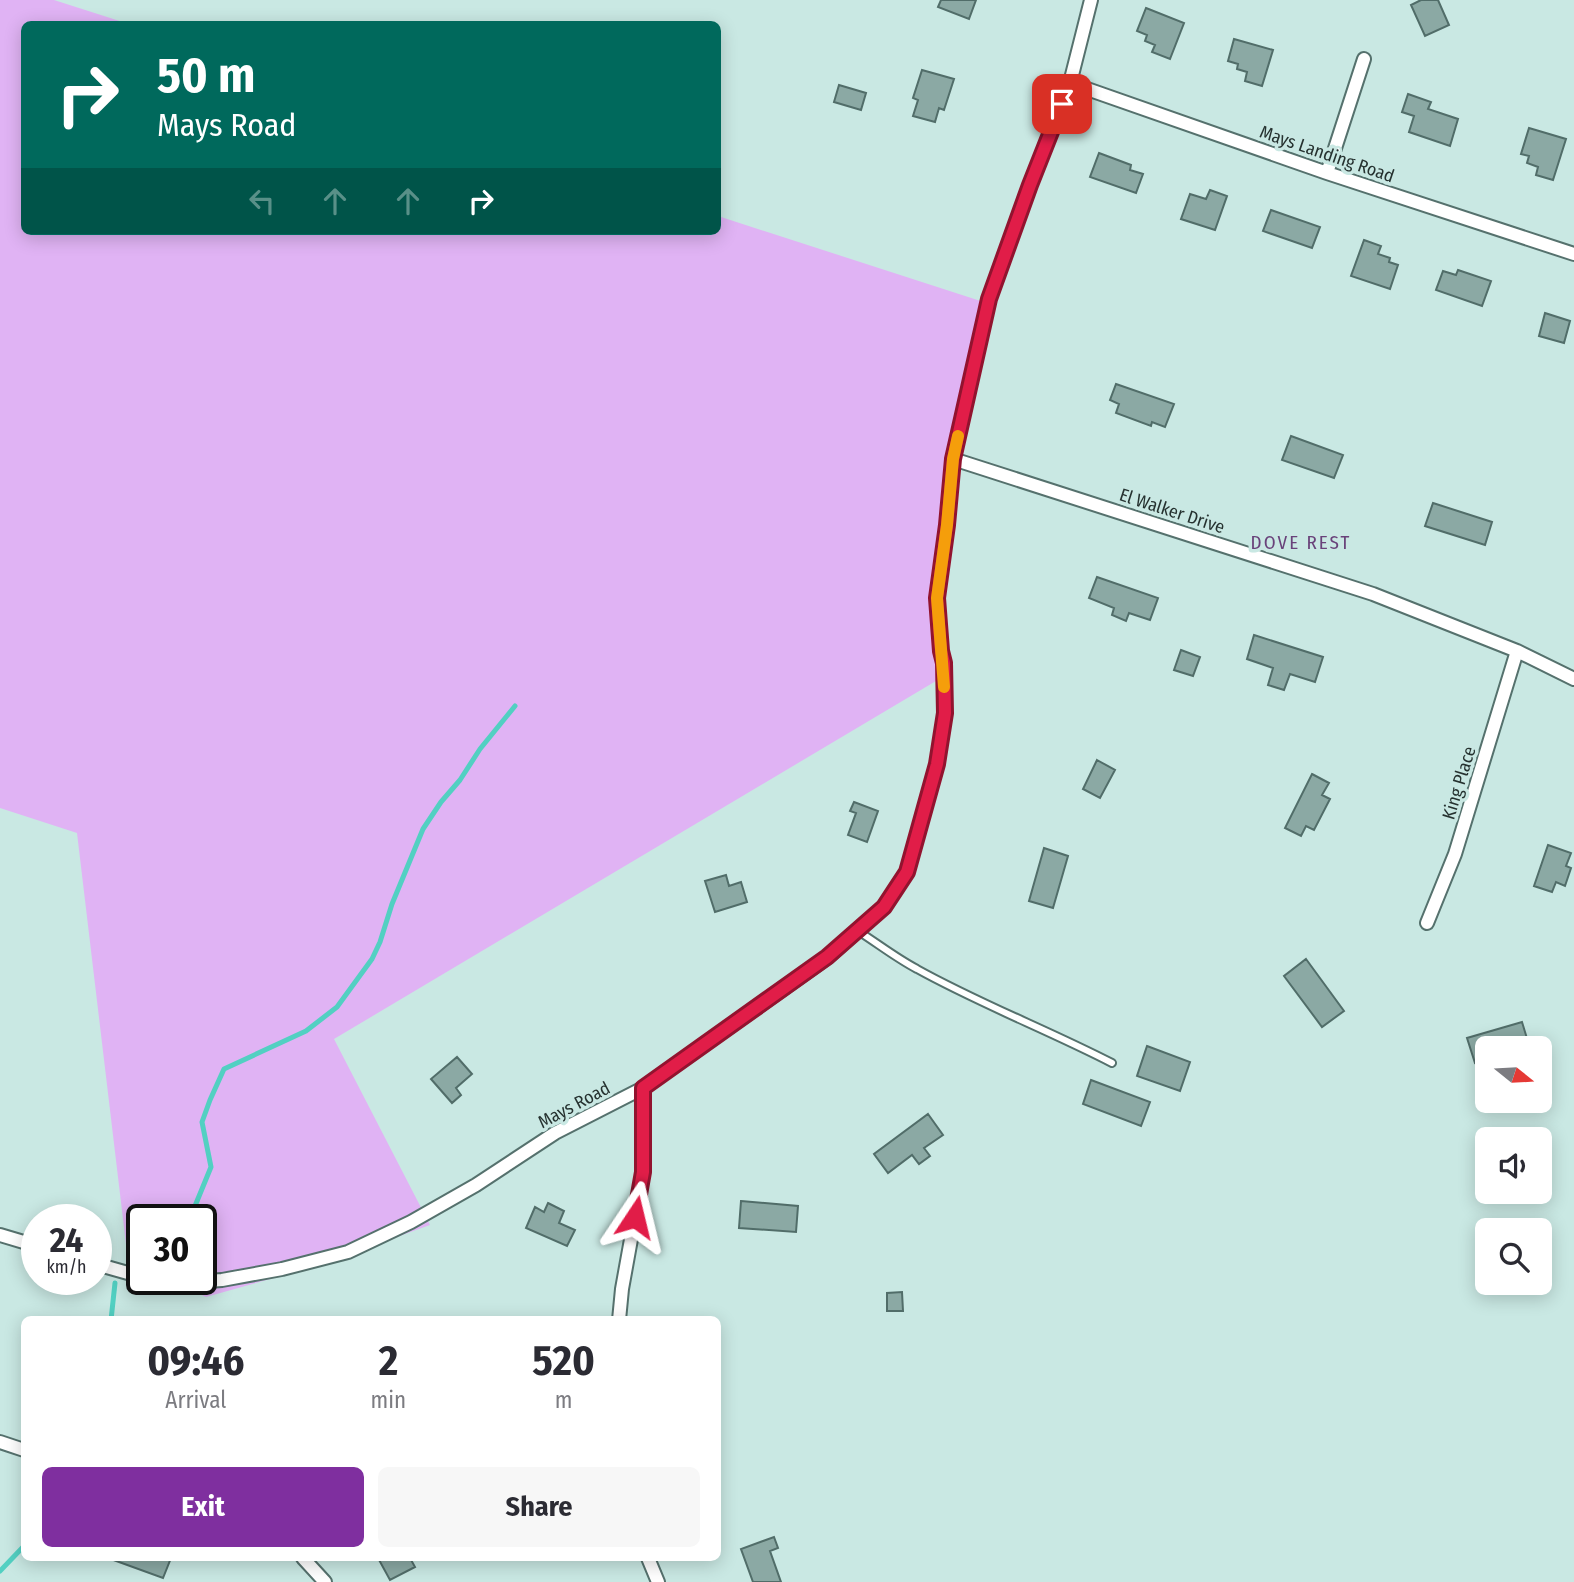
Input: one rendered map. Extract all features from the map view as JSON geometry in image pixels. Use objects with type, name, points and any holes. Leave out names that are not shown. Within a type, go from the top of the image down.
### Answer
[{"type":"street","name":"Mays Road","points":[[217,1280],[282,1269],[348,1252],[411,1222],[476,1185],[555,1133],[643,1088],[827,957],[884,907],[907,872],[937,764],[945,713],[944,663],[937,598],[953,459],[989,299],[1070,83],[1091,0]]},
{"type":"street","points":[[1327,173],[1364,59]]},
{"type":"street","name":"Mays Landing Road","points":[[1070,83],[1327,173],[1574,254]]},
{"type":"street","name":"El Walker Drive","points":[[953,459],[1373,594],[1517,651],[1574,679]]},
{"type":"street","name":"King Place","points":[[1427,923],[1455,854],[1517,651]]},
{"type":"street","points":[[619,1316],[643,1172],[643,1088]]},
{"type":"street","points":[[0,1235],[21,1241]]},
{"type":"street","points":[[0,1442],[21,1449]]},
{"type":"street","points":[[306,1561],[325,1582]]},
{"type":"street","points":[[649,1561],[658,1582]]},
{"type":"lane","points":[[858,931],[915,968],[1112,1063]]},
{"type":"shaded area","points":[[0,0],[54,0],[120,21],[21,21],[21,235],[721,235],[721,217],[996,306],[963,440],[941,545],[941,678],[334,1039],[430,1225],[316,1266],[217,1294],[217,1204],[126,1204],[126,1244],[77,833],[0,808]]},
{"type":"building","points":[[941,0],[976,0],[969,19],[938,7]]},
{"type":"building","points":[[1421,0],[1438,0],[1449,25],[1425,36],[1411,5]]},
{"type":"building","points":[[1146,8],[1184,23],[1170,59],[1152,52],[1155,45],[1145,41],[1147,35],[1137,31]]},
{"type":"building","points":[[1234,39],[1273,50],[1262,86],[1245,81],[1247,72],[1237,69],[1238,64],[1228,61]]},
{"type":"building","points":[[922,70],[954,79],[944,110],[939,108],[935,122],[913,116],[918,100],[913,98]]},
{"type":"building","points":[[839,85],[866,93],[861,110],[834,102]]},
{"type":"building","points":[[1408,94],[1431,102],[1428,109],[1458,119],[1450,146],[1409,132],[1414,116],[1402,112]]},
{"type":"building","points":[[1529,128],[1566,139],[1553,180],[1536,175],[1538,167],[1527,163],[1529,156],[1521,154]]},
{"type":"building","points":[[1099,153],[1131,165],[1130,170],[1143,174],[1136,193],[1090,177]]},
{"type":"building","points":[[1210,190],[1227,196],[1215,230],[1181,219],[1190,194],[1206,199]]},
{"type":"building","points":[[1271,210],[1320,227],[1312,248],[1263,231]]},
{"type":"building","points":[[1364,240],[1381,246],[1378,254],[1390,258],[1389,262],[1398,265],[1390,289],[1351,276]]},
{"type":"building","points":[[1458,270],[1491,281],[1482,306],[1436,290],[1443,271],[1456,275]]},
{"type":"building","points":[[1545,313],[1570,321],[1564,343],[1539,336]]},
{"type":"building","points":[[1116,384],[1174,404],[1165,427],[1152,422],[1151,426],[1116,413],[1119,404],[1110,400]]},
{"type":"building","points":[[1291,436],[1343,455],[1334,478],[1282,460]]},
{"type":"building","points":[[1433,503],[1492,522],[1485,545],[1425,526]]},
{"type":"building","points":[[1097,577],[1158,598],[1150,620],[1129,613],[1126,621],[1112,615],[1114,608],[1089,598]]},
{"type":"building","points":[[1254,635],[1323,657],[1315,682],[1290,674],[1284,690],[1268,685],[1273,668],[1247,659]]},
{"type":"building","points":[[1181,650],[1200,657],[1193,676],[1174,670]]},
{"type":"building","points":[[1097,760],[1115,770],[1100,798],[1083,789]]},
{"type":"building","points":[[1312,774],[1329,783],[1322,795],[1330,799],[1314,830],[1306,826],[1301,836],[1285,828]]},
{"type":"building","points":[[854,802],[878,811],[867,842],[848,835],[856,813],[850,811]]},
{"type":"building","points":[[1548,845],[1571,853],[1566,866],[1571,868],[1565,886],[1556,882],[1552,892],[1534,886]]},
{"type":"building","points":[[1044,848],[1068,856],[1053,908],[1029,901]]},
{"type":"building","points":[[726,875],[729,886],[741,882],[747,902],[715,912],[705,881]]},
{"type":"building","points":[[1306,959],[1344,1011],[1322,1027],[1284,976]]},
{"type":"building","points":[[1522,1022],[1526,1036],[1475,1036],[1475,1063],[1467,1038]]},
{"type":"building","points":[[1147,1046],[1190,1062],[1180,1091],[1137,1076]]},
{"type":"building","points":[[457,1057],[472,1074],[456,1088],[461,1095],[452,1103],[431,1079]]},
{"type":"building","points":[[1091,1080],[1150,1102],[1141,1126],[1083,1104]]},
{"type":"building","points":[[928,1114],[943,1135],[924,1148],[930,1156],[919,1164],[912,1155],[888,1173],[874,1154]]},
{"type":"building","points":[[741,1201],[798,1206],[796,1232],[739,1228]]},
{"type":"building","points":[[548,1203],[564,1211],[559,1223],[575,1230],[567,1246],[526,1228],[535,1207],[544,1212]]},
{"type":"building","points":[[902,1292],[903,1311],[887,1311],[887,1293]]},
{"type":"building","points":[[774,1537],[778,1548],[770,1551],[781,1582],[753,1582],[741,1549]]},
{"type":"building","points":[[116,1561],[170,1561],[163,1578]]},
{"type":"building","points":[[380,1561],[412,1561],[415,1567],[390,1580]]},
{"type":"waterway","points":[[196,1204],[211,1167],[202,1122],[224,1069],[306,1031],[337,1007],[372,959],[423,829],[480,749],[515,706]]},
{"type":"waterway","points":[[111,1316],[115,1283]]},
{"type":"waterway","points":[[0,1571],[21,1549]]},
{"type":"slow traffic","points":[[944,687],[937,598],[958,436]]},
{"type":"district","name":"DOVE REST","points":[[1301,542]]},
{"type":"route","points":[[635,1217],[643,1172],[643,1088],[827,957],[884,907],[907,872],[937,764],[945,713],[944,663],[937,598],[953,459],[989,299],[1062,104]]}]
